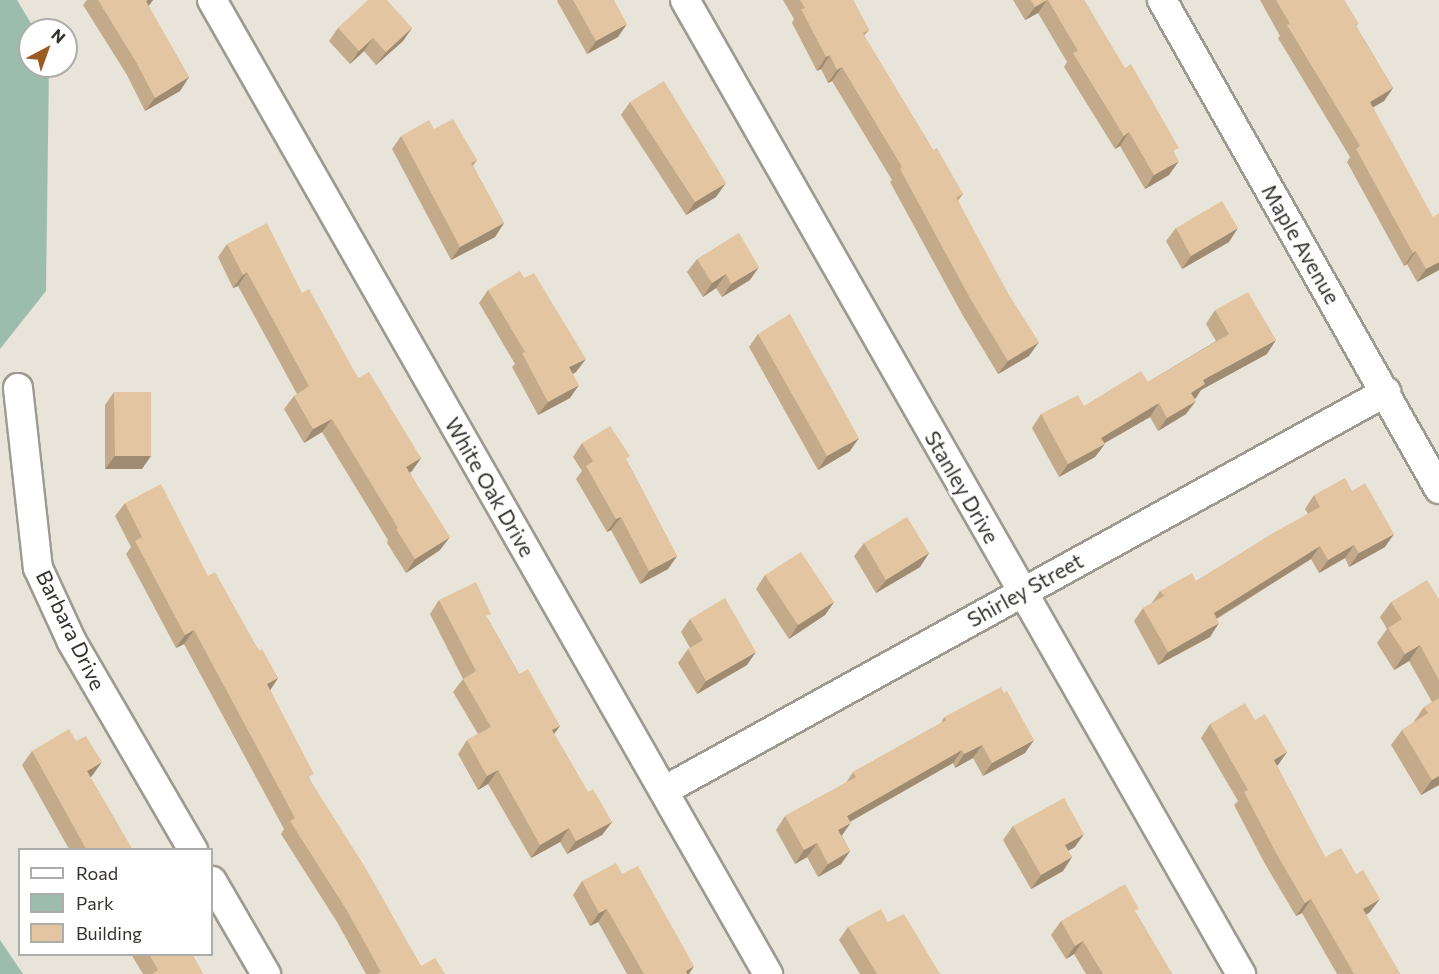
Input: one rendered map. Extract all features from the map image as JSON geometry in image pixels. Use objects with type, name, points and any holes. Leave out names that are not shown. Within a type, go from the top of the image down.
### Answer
[{"type":"street","name":"Stanley Drive","points":[[685,0],[1241,974]]},
{"type":"street","name":"Maple Avenue","points":[[1162,0],[1439,489]]},
{"type":"street","name":"White Oak Drive","points":[[221,4],[768,974]]},
{"type":"street","name":"Barbara Drive","points":[[18,388],[38,568],[72,642],[192,848]]},
{"type":"street","name":"Shirley Street","points":[[665,790],[1386,392]]},
{"type":"street","points":[[213,883],[266,974]]},
{"type":"green space","points":[[0,0],[17,0],[28,18],[18,18],[18,78],[49,78],[46,291],[0,349]]},
{"type":"green space","points":[[0,940],[23,974],[0,974]]},
{"type":"building","points":[[98,0],[148,0],[146,1],[189,77],[155,98]]},
{"type":"building","points":[[368,0],[387,0],[412,28],[386,52],[373,38],[359,51],[338,28]]},
{"type":"building","points":[[573,0],[614,0],[627,24],[596,41]]},
{"type":"building","points":[[800,0],[853,0],[869,30],[863,33],[933,150],[937,148],[963,194],[956,197],[1009,295],[1039,342],[1008,361],[971,300],[900,169],[902,167],[842,67],[837,70],[830,55],[826,57],[801,9],[805,8]]},
{"type":"building","points":[[1031,0],[1047,0],[1035,7]]},
{"type":"building","points":[[1048,0],[1084,0],[1125,68],[1131,64],[1179,148],[1173,151],[1179,161],[1154,175],[1129,132],[1124,136],[1073,53],[1078,51]]},
{"type":"building","points":[[1276,0],[1344,0],[1358,23],[1355,25],[1393,88],[1370,102],[1433,217],[1439,213],[1439,262],[1426,269],[1416,251],[1413,253],[1356,149],[1360,146],[1287,25],[1290,24]]},
{"type":"building","points":[[664,81],[726,183],[695,202],[630,102]]},
{"type":"building","points":[[453,119],[477,160],[471,163],[504,223],[460,247],[401,136],[429,120],[434,129]]},
{"type":"building","points":[[1222,201],[1238,228],[1191,256],[1176,228]]},
{"type":"building","points":[[267,223],[302,293],[309,289],[358,378],[369,372],[421,458],[406,467],[450,537],[415,559],[332,419],[313,429],[294,396],[309,386],[247,272],[243,275],[227,244]]},
{"type":"building","points":[[739,233],[759,267],[731,284],[726,274],[712,283],[697,259]]},
{"type":"building","points":[[520,271],[524,278],[534,273],[586,359],[569,367],[579,385],[548,402],[522,353],[525,352],[488,290]]},
{"type":"building","points":[[1248,292],[1276,340],[1203,380],[1205,384],[1191,393],[1196,401],[1167,418],[1159,403],[1101,438],[1105,444],[1068,464],[1041,414],[1078,395],[1084,406],[1141,371],[1148,382],[1229,334],[1215,310]]},
{"type":"building","points":[[790,314],[859,438],[827,456],[758,334]]},
{"type":"building","points":[[114,392],[151,392],[151,456],[115,456]]},
{"type":"building","points":[[610,426],[630,456],[626,459],[677,556],[649,571],[621,517],[616,519],[586,466],[593,461],[582,443]]},
{"type":"building","points":[[1345,478],[1352,491],[1365,483],[1394,534],[1359,553],[1354,545],[1328,560],[1320,546],[1214,613],[1219,623],[1168,652],[1143,608],[1164,596],[1160,591],[1192,573],[1196,581],[1320,507],[1314,495]]},
{"type":"building","points":[[161,484],[208,576],[215,572],[259,651],[262,649],[278,678],[267,684],[314,774],[308,777],[365,867],[421,966],[435,958],[445,974],[377,974],[381,972],[346,909],[290,821],[295,818],[194,630],[185,635],[135,541],[142,537],[125,503]]},
{"type":"building","points":[[907,517],[929,553],[886,580],[864,543]]},
{"type":"building","points":[[801,552],[834,602],[798,625],[765,575]]},
{"type":"building","points":[[1427,580],[1439,599],[1439,680],[1420,645],[1405,654],[1388,628],[1402,619],[1391,602]]},
{"type":"building","points":[[476,582],[491,614],[486,616],[519,674],[528,669],[560,726],[552,730],[588,792],[593,789],[612,822],[576,841],[569,828],[540,845],[498,770],[487,776],[467,740],[491,727],[463,679],[476,671],[439,600]]},
{"type":"building","points":[[725,598],[756,652],[706,681],[688,649],[703,640],[690,619]]},
{"type":"building","points":[[1001,687],[1004,693],[1007,691],[1034,740],[992,763],[982,745],[964,754],[962,750],[847,816],[851,823],[838,830],[850,851],[828,864],[817,843],[804,850],[785,816],[856,777],[853,772],[946,720],[944,717]]},
{"type":"building","points":[[1439,698],[1439,776],[1432,780],[1402,730],[1428,713],[1424,707]]},
{"type":"building","points":[[1245,703],[1255,720],[1265,714],[1287,752],[1274,760],[1325,857],[1341,848],[1356,874],[1363,870],[1380,899],[1363,909],[1400,974],[1354,974],[1311,899],[1305,903],[1275,851],[1244,792],[1248,790],[1210,724]]},
{"type":"building","points":[[69,729],[76,741],[86,736],[102,762],[87,771],[131,848],[85,848],[32,751]]},
{"type":"building","points":[[1064,798],[1084,834],[1065,845],[1072,857],[1041,875],[1013,826]]},
{"type":"building","points":[[616,863],[622,874],[638,866],[694,966],[686,971],[687,974],[644,974],[607,909],[599,913],[582,881]]},
{"type":"building","points":[[1125,884],[1139,909],[1135,911],[1172,974],[1103,974],[1083,941],[1075,946],[1061,921]]},
{"type":"building","points":[[881,909],[888,922],[904,914],[940,974],[877,974],[848,927]]},
{"type":"building","points":[[150,956],[193,956],[203,974],[152,974],[158,970]]}]
